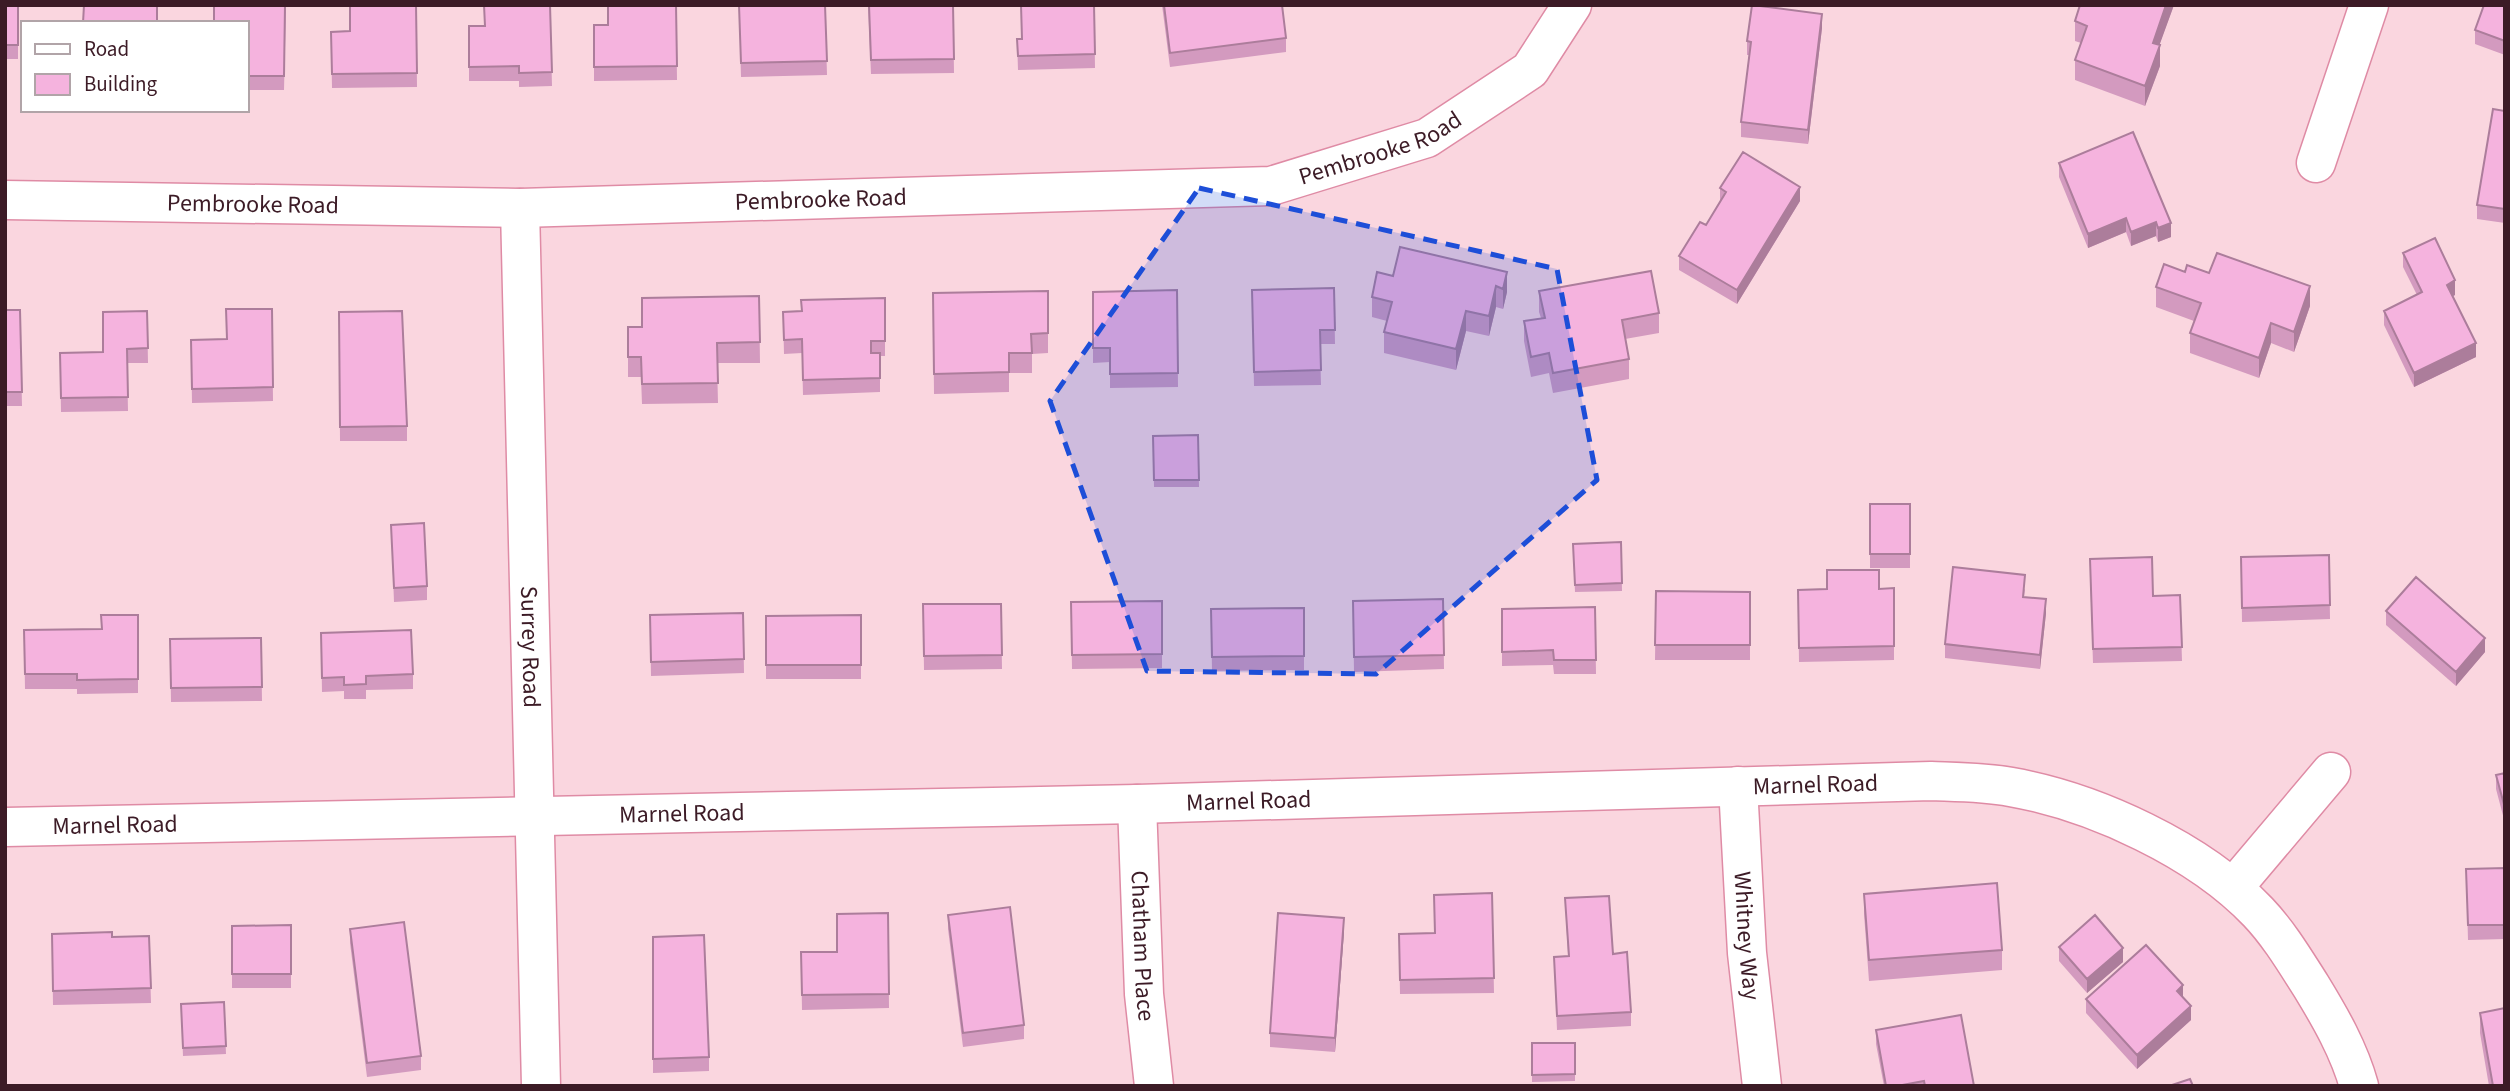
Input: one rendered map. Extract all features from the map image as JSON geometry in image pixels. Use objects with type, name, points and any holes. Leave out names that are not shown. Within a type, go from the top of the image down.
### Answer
[{"type":"street","name":"Pembrooke Road","points":[[5,200],[520,208],[1271,186],[1427,138],[1530,70],[1572,5]]},
{"type":"street","points":[[2316,163],[2369,5]]},
{"type":"street","name":"Surrey Road","points":[[520,208],[541,1086]]},
{"type":"street","points":[[2233,888],[2330,772]]},
{"type":"street","name":"Marnel Road","points":[[5,827],[1137,804],[1931,782],[2010,786],[2081,806],[2131,828],[2192,859],[2233,888],[2260,914],[2307,980],[2330,1017],[2359,1086]]},
{"type":"street","name":"Whitney Way","points":[[1738,786],[1748,953],[1762,1086]]},
{"type":"street","name":"Chatham Place","points":[[1137,804],[1144,994],[1154,1086]]},
{"type":"highlighted area","points":[[1199,188],[1557,269],[1597,480],[1376,674],[1147,671],[1050,401]]},
{"type":"building","points":[[5,5],[18,5],[18,45],[5,45]]},
{"type":"building","points":[[84,5],[157,5],[157,21],[83,21]]},
{"type":"building","points":[[214,5],[285,5],[284,76],[248,76],[248,21],[214,21]]},
{"type":"building","points":[[350,5],[416,5],[417,73],[332,74],[331,32],[350,31]]},
{"type":"building","points":[[484,5],[550,5],[552,72],[519,73],[519,66],[469,67],[469,26],[485,26]]},
{"type":"building","points":[[608,5],[676,5],[677,66],[594,67],[594,25],[608,25]]},
{"type":"building","points":[[739,5],[825,5],[827,61],[741,63]]},
{"type":"building","points":[[869,5],[953,5],[954,59],[871,60]]},
{"type":"building","points":[[1021,5],[1094,5],[1095,54],[1018,56],[1017,39],[1022,39]]},
{"type":"building","points":[[1164,5],[1282,5],[1286,38],[1170,53]]},
{"type":"building","points":[[1752,5],[1822,14],[1808,130],[1741,122],[1751,42],[1747,41]]},
{"type":"building","points":[[2080,5],[2166,5],[2153,43],[2160,45],[2145,86],[2075,60],[2087,26],[2075,21]]},
{"type":"building","points":[[2484,5],[2505,5],[2505,41],[2475,30]]},
{"type":"building","points":[[2493,109],[2505,111],[2505,209],[2477,205]]},
{"type":"building","points":[[2133,132],[2171,223],[2158,228],[2156,222],[2131,232],[2126,218],[2088,234],[2059,163]]},
{"type":"building","points":[[1743,152],[1800,187],[1737,290],[1679,256],[1700,222],[1706,225],[1726,192],[1720,188]]},
{"type":"building","points":[[2435,238],[2455,280],[2447,285],[2476,343],[2414,373],[2384,311],[2422,292],[2403,253]]},
{"type":"building","points":[[1400,247],[1507,272],[1503,289],[1496,286],[1489,316],[1466,311],[1456,349],[1384,332],[1392,302],[1372,297],[1377,272],[1393,276]]},
{"type":"building","points":[[2217,253],[2310,286],[2294,332],[2271,323],[2259,358],[2190,333],[2201,303],[2156,287],[2164,264],[2185,272],[2187,265],[2209,273]]},
{"type":"building","points":[[1651,271],[1659,313],[1622,320],[1629,359],[1553,373],[1549,353],[1531,357],[1524,321],[1545,318],[1539,291]]},
{"type":"building","points":[[1334,288],[1335,330],[1320,330],[1321,370],[1254,372],[1252,290]]},
{"type":"building","points":[[1177,290],[1178,373],[1110,374],[1110,348],[1093,348],[1093,292]]},
{"type":"building","points":[[1048,291],[1048,333],[1031,334],[1032,353],[1009,353],[1009,372],[934,374],[933,293]]},
{"type":"building","points":[[759,296],[760,342],[717,343],[718,383],[642,384],[641,357],[628,357],[628,327],[642,327],[642,298]]},
{"type":"building","points":[[885,298],[885,341],[871,341],[871,353],[880,353],[880,378],[803,380],[802,339],[784,340],[783,312],[802,311],[801,300]]},
{"type":"building","points":[[226,309],[272,309],[273,387],[192,389],[191,340],[227,339]]},
{"type":"building","points":[[5,310],[20,310],[22,392],[5,392]]},
{"type":"building","points":[[147,311],[148,348],[127,349],[128,397],[61,398],[60,353],[103,352],[103,312]]},
{"type":"building","points":[[402,311],[407,426],[340,427],[339,312]]},
{"type":"building","points":[[1198,435],[1199,480],[1154,480],[1153,436]]},
{"type":"building","points":[[1870,504],[1910,504],[1910,554],[1870,554]]},
{"type":"building","points":[[424,523],[427,586],[394,588],[391,525]]},
{"type":"building","points":[[1621,542],[1622,583],[1575,585],[1573,544]]},
{"type":"building","points":[[2329,555],[2330,605],[2242,608],[2241,557]]},
{"type":"building","points":[[2152,557],[2153,596],[2180,595],[2182,647],[2093,649],[2090,559]]},
{"type":"building","points":[[1953,567],[2025,575],[2023,597],[2046,599],[2040,655],[1945,644]]},
{"type":"building","points":[[1827,570],[1879,570],[1879,589],[1894,588],[1894,646],[1799,648],[1798,590],[1827,589]]},
{"type":"building","points":[[2416,577],[2485,638],[2456,672],[2386,611]]},
{"type":"building","points":[[1656,591],[1750,592],[1750,645],[1655,645]]},
{"type":"building","points":[[1443,599],[1444,655],[1354,657],[1353,601]]},
{"type":"building","points":[[1162,601],[1162,654],[1072,655],[1071,602]]},
{"type":"building","points":[[923,604],[1001,604],[1002,655],[924,656]]},
{"type":"building","points":[[1595,607],[1596,660],[1554,660],[1553,650],[1502,652],[1502,609]]},
{"type":"building","points":[[1304,608],[1304,656],[1212,657],[1211,609]]},
{"type":"building","points":[[743,613],[744,659],[651,662],[650,615]]},
{"type":"building","points":[[101,615],[138,615],[138,679],[77,680],[77,674],[25,674],[24,630],[102,629]]},
{"type":"building","points":[[861,615],[861,665],[766,665],[766,616]]},
{"type":"building","points":[[411,630],[413,674],[366,676],[366,684],[344,685],[344,677],[322,678],[321,633]]},
{"type":"building","points":[[261,638],[262,687],[171,688],[170,639]]},
{"type":"building","points":[[2505,773],[2505,808],[2496,775]]},
{"type":"building","points":[[2505,868],[2505,925],[2468,925],[2466,869]]},
{"type":"building","points":[[1997,883],[2002,950],[1869,960],[1864,894]]},
{"type":"building","points":[[1492,893],[1494,978],[1400,980],[1399,934],[1435,933],[1434,895]]},
{"type":"building","points":[[1609,896],[1613,954],[1627,952],[1631,1012],[1557,1016],[1554,957],[1569,956],[1565,898]]},
{"type":"building","points":[[1010,907],[1024,1025],[963,1033],[948,915]]},
{"type":"building","points":[[888,913],[889,994],[802,995],[801,952],[837,952],[837,914]]},
{"type":"building","points":[[1278,913],[1344,918],[1335,1038],[1270,1033]]},
{"type":"building","points":[[2095,915],[2123,948],[2087,979],[2059,947]]},
{"type":"building","points":[[404,922],[421,1056],[367,1063],[350,929]]},
{"type":"building","points":[[291,925],[291,974],[232,974],[232,926]]},
{"type":"building","points":[[112,932],[112,937],[149,936],[151,988],[53,991],[52,934]]},
{"type":"building","points":[[704,935],[709,1057],[653,1059],[653,937]]},
{"type":"building","points":[[2146,945],[2183,985],[2177,991],[2191,1006],[2137,1055],[2086,999]]},
{"type":"building","points":[[224,1002],[226,1046],[183,1048],[181,1004]]},
{"type":"building","points":[[2505,1008],[2505,1086],[2493,1086],[2480,1013]]},
{"type":"building","points":[[1961,1015],[1974,1086],[1925,1086],[1924,1081],[1886,1086],[1876,1030]]},
{"type":"building","points":[[1532,1043],[1575,1043],[1575,1074],[1532,1075]]},
{"type":"building","points":[[2190,1079],[2193,1086],[2169,1086]]}]
